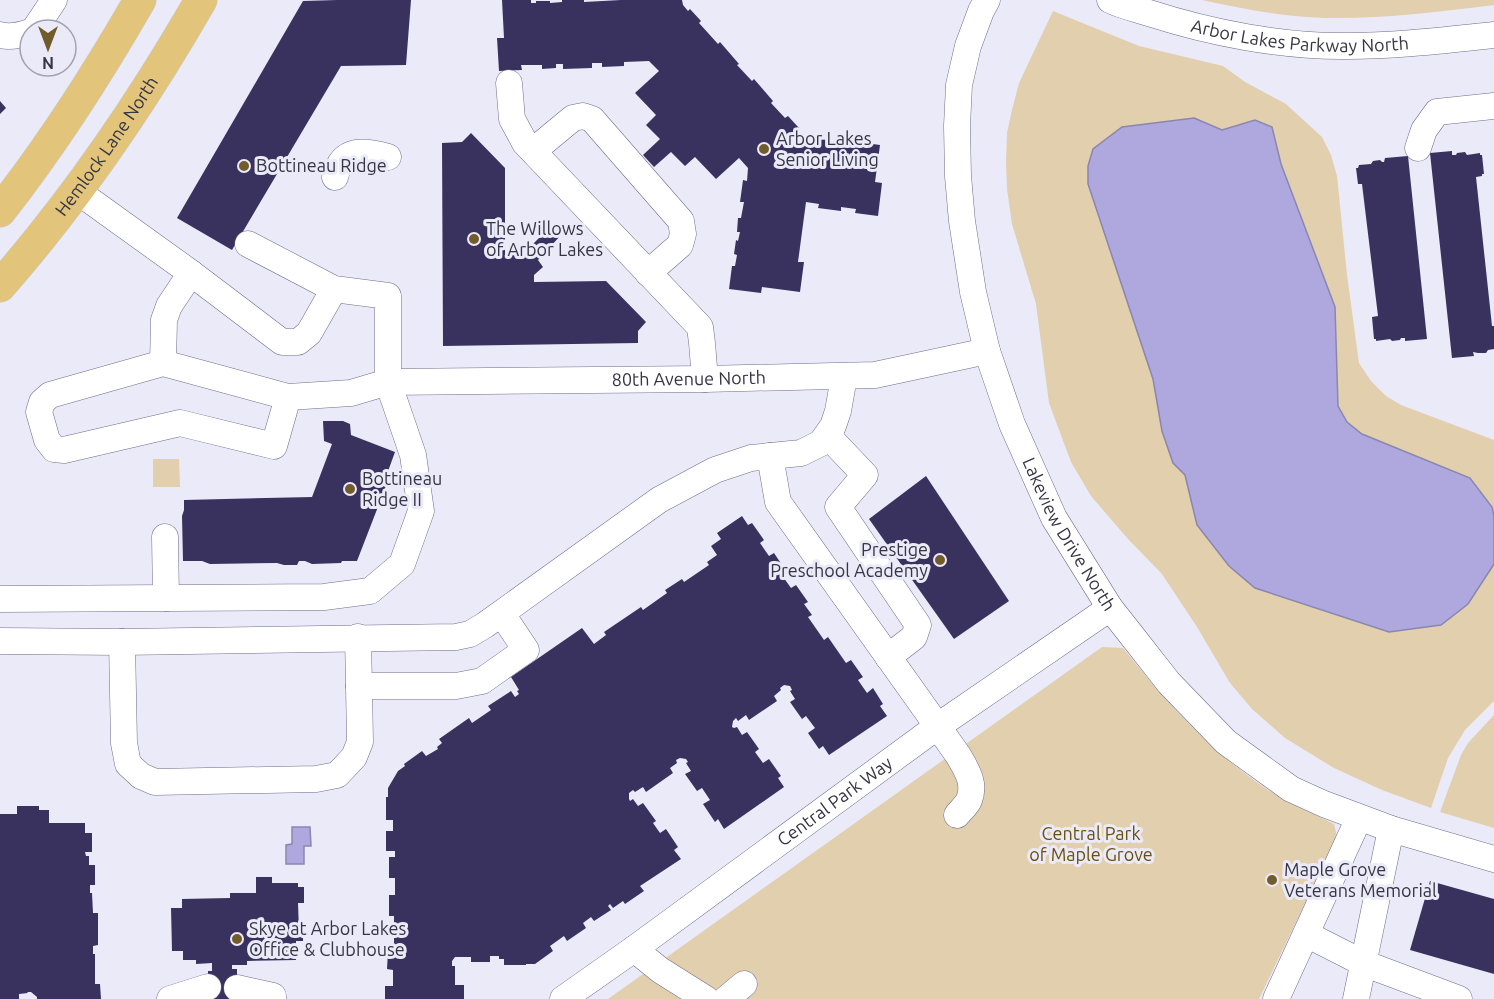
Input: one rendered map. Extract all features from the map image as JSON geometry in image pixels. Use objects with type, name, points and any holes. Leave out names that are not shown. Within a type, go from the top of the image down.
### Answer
[{"type":"main road","points":[[0,211],[93,80],[140,0]]},
{"type":"main road","name":"Hemlock Lane North","points":[[0,286],[77,191],[141,100],[201,0]]},
{"type":"street","points":[[41,18],[54,0]]},
{"type":"street","name":"Lakeview Drive North","points":[[987,0],[968,46],[959,85],[958,176],[962,221],[973,292],[987,351],[1012,424],[1054,518],[1110,608],[1169,683],[1226,742],[1291,789],[1324,804],[1391,829],[1494,859]]},
{"type":"street","name":"Arbor Lakes Parkway North","points":[[1110,0],[1172,21],[1213,31],[1296,44],[1347,46],[1406,44],[1494,35]]},
{"type":"street","points":[[0,35],[4,37],[18,35]]},
{"type":"street","points":[[509,83],[512,119],[525,143],[700,327],[705,379]]},
{"type":"street","points":[[1418,148],[1424,130],[1437,112],[1494,106]]},
{"type":"street","points":[[533,151],[573,118],[584,116],[592,119],[681,221],[683,234],[680,245],[648,273]]},
{"type":"street","points":[[335,177],[338,166],[345,157],[361,151],[388,157]]},
{"type":"street","points":[[77,191],[282,342],[298,342],[309,333],[334,289]]},
{"type":"street","points":[[0,599],[324,597],[370,591],[402,564],[421,511],[413,455],[387,382],[388,296],[334,289],[248,244]]},
{"type":"street","points":[[191,273],[169,306],[164,320],[163,363],[50,395],[42,402],[39,412],[47,440],[54,449],[64,450],[180,423],[274,446],[288,397]]},
{"type":"street","name":"80th Avenue North","points":[[163,363],[288,397],[351,393],[387,382],[875,375],[987,351]]},
{"type":"street","points":[[0,641],[122,642],[470,634],[502,614],[659,500],[715,470],[751,458],[801,453],[821,443],[833,426],[844,377]]},
{"type":"street","points":[[827,435],[865,475],[838,507],[918,625],[914,638],[888,657]]},
{"type":"street","points":[[771,456],[778,502],[938,726],[967,771],[972,783],[969,801],[957,814]]},
{"type":"street","points":[[165,537],[166,598]]},
{"type":"street","name":"Central Park Way","points":[[563,999],[938,726],[1110,608]]},
{"type":"street","points":[[359,686],[456,686],[482,681],[530,656],[502,614]]},
{"type":"street","points":[[122,642],[124,743],[128,764],[141,776],[155,782],[316,779],[337,775],[354,757],[360,742],[358,638]]},
{"type":"street","points":[[1276,999],[1359,818]]},
{"type":"street","points":[[1356,999],[1391,829]]},
{"type":"street","points":[[1306,934],[1363,963],[1459,999]]},
{"type":"street","points":[[634,949],[660,970],[706,999]]},
{"type":"street","points":[[170,999],[208,987]]},
{"type":"street","points":[[237,988],[273,996],[273,999]]},
{"type":"green space","points":[[1202,0],[1494,0],[1494,5],[1388,16],[1325,18],[1263,12]]},
{"type":"green space","points":[[1053,11],[1139,46],[1223,66],[1245,82],[1286,104],[1322,137],[1331,155],[1337,176],[1359,363],[1371,381],[1386,396],[1401,405],[1494,440],[1494,516],[1492,507],[1362,433],[1347,422],[1338,406],[1335,307],[1281,164],[1272,127],[1255,120],[1222,130],[1194,118],[1122,127],[1153,379],[1162,431],[1173,463],[1185,475],[1197,525],[1468,604],[1494,564],[1494,701],[1465,730],[1448,758],[1431,808],[1382,790],[1334,768],[1285,738],[1252,709],[1230,683],[1162,574],[1091,496],[1071,462],[1049,403],[1036,304],[1012,224],[1007,189],[1007,133],[1012,110],[1019,83]]},
{"type":"green space","points":[[153,459],[179,459],[180,487],[153,487]]},
{"type":"green space","name":"Central Park of Maple Grove","points":[[1102,647],[1123,648],[1190,725],[1247,775],[1268,790],[1334,824],[1337,837],[1259,999],[608,999]]},
{"type":"green space","points":[[1494,715],[1494,828],[1440,812],[1461,755],[1468,743]]},
{"type":"shaded area","points":[[1194,118],[1222,130],[1255,120],[1272,127],[1281,164],[1335,307],[1338,406],[1347,422],[1362,434],[1470,478],[1492,507],[1494,564],[1468,604],[1441,625],[1389,632],[1255,588],[1229,566],[1197,525],[1185,475],[1173,463],[1162,431],[1153,379],[1088,184],[1088,166],[1093,149],[1122,127]]},
{"type":"shaded area","points":[[292,827],[310,827],[311,846],[304,846],[304,864],[286,864],[286,845],[292,844]]},
{"type":"building","name":"Bottineau Ridge","points":[[411,0],[406,65],[341,66],[232,250],[177,218],[303,1]]},
{"type":"building","name":"Arbor Lakes Senior Living","points":[[502,0],[531,0],[531,3],[550,1],[550,3],[562,2],[562,0],[584,0],[584,2],[682,0],[688,11],[690,9],[701,21],[699,23],[718,44],[720,42],[739,64],[737,65],[752,81],[754,79],[773,101],[771,103],[785,118],[788,116],[799,128],[797,131],[805,140],[829,140],[829,143],[851,146],[851,141],[880,145],[875,182],[882,183],[878,216],[855,213],[856,209],[841,207],[841,211],[818,208],[819,204],[806,202],[798,262],[804,262],[800,292],[762,287],[761,293],[729,289],[732,266],[735,266],[737,255],[734,254],[736,240],[738,241],[740,232],[737,232],[738,218],[741,218],[744,202],[740,202],[743,180],[747,181],[748,168],[739,158],[716,179],[695,157],[685,166],[671,152],[654,167],[643,155],[660,139],[646,125],[656,115],[635,93],[659,71],[649,61],[624,62],[624,66],[602,67],[602,63],[592,63],[592,68],[563,69],[563,64],[556,64],[556,68],[542,69],[542,65],[521,65],[522,70],[499,71],[497,38],[504,38]]},
{"type":"building","points":[[0,101],[6,108],[0,114]]},
{"type":"building","name":"The Willows of Arbor Lakes","points":[[471,133],[505,168],[505,255],[511,255],[522,245],[527,250],[553,224],[562,234],[538,260],[543,267],[534,275],[534,282],[606,281],[646,322],[638,331],[638,343],[443,346],[442,143],[462,142]]},
{"type":"building","points":[[1452,151],[1452,155],[1465,152],[1467,155],[1480,153],[1482,155],[1484,174],[1476,177],[1492,326],[1494,326],[1494,349],[1486,353],[1473,352],[1474,356],[1452,358],[1430,153]]},
{"type":"building","points":[[1408,156],[1427,339],[1405,341],[1405,338],[1401,338],[1392,341],[1390,339],[1376,341],[1372,317],[1378,316],[1362,184],[1358,184],[1356,168],[1359,165],[1371,164],[1373,161],[1384,162],[1385,158]]},
{"type":"building","name":"Bottineau Ridge II","points":[[323,421],[343,421],[350,424],[351,435],[395,452],[387,474],[388,481],[357,561],[312,564],[299,561],[297,565],[284,565],[277,563],[210,564],[202,561],[183,561],[184,500],[312,497],[332,444],[324,441]]},
{"type":"building","name":"Prestige Preschool Academy","points":[[926,476],[1009,601],[954,639],[869,519]]},
{"type":"building","points":[[742,516],[748,525],[752,523],[764,540],[760,543],[769,556],[774,553],[786,571],[781,574],[791,588],[796,585],[808,602],[804,604],[812,615],[808,617],[824,640],[828,637],[846,663],[851,660],[863,677],[858,680],[867,693],[873,688],[887,716],[829,755],[823,746],[819,749],[808,733],[815,728],[806,716],[802,719],[790,702],[795,699],[790,686],[784,685],[774,696],[777,701],[749,720],[746,715],[738,721],[736,718],[732,727],[737,727],[742,735],[747,732],[759,749],[755,752],[763,763],[769,759],[781,776],[778,778],[784,787],[724,829],[718,819],[715,822],[703,804],[710,800],[702,788],[697,791],[685,774],[691,771],[686,759],[676,760],[677,763],[670,768],[673,773],[646,792],[643,787],[629,793],[630,801],[633,799],[638,806],[643,803],[656,821],[653,823],[660,833],[666,829],[678,847],[674,850],[681,859],[640,886],[644,891],[625,904],[623,901],[613,908],[610,904],[608,906],[611,910],[594,921],[591,917],[583,923],[586,928],[567,941],[564,936],[550,946],[553,951],[535,964],[504,965],[504,959],[499,959],[499,956],[490,956],[490,962],[471,962],[471,957],[455,957],[452,966],[455,966],[455,985],[464,985],[464,999],[385,999],[385,986],[393,986],[393,970],[387,969],[388,951],[394,952],[394,916],[389,916],[389,895],[395,895],[395,878],[389,878],[389,857],[395,857],[395,851],[386,851],[386,831],[393,831],[393,820],[386,820],[386,797],[388,797],[388,788],[398,771],[422,751],[426,756],[438,749],[437,747],[442,743],[439,739],[469,718],[472,723],[491,710],[488,706],[511,691],[515,697],[519,694],[511,677],[582,628],[594,644],[606,635],[604,632],[641,607],[643,610],[667,593],[665,590],[682,579],[684,582],[709,565],[707,562],[717,555],[711,546],[721,539],[717,533]]},
{"type":"building","points":[[17,806],[39,806],[39,810],[49,810],[49,823],[85,823],[85,833],[92,833],[92,852],[85,852],[86,856],[89,856],[89,865],[95,865],[95,885],[90,885],[90,893],[92,893],[93,913],[98,913],[98,945],[93,946],[93,954],[95,954],[95,984],[100,984],[101,999],[37,999],[31,992],[27,992],[19,994],[19,999],[0,999],[0,814],[17,814]]},
{"type":"building","name":"Skye at Arbor Lakes Office & Clubhouse","points":[[256,877],[272,877],[272,883],[298,883],[298,887],[304,887],[304,903],[298,903],[299,931],[303,931],[303,941],[296,941],[296,960],[247,961],[247,965],[232,965],[232,969],[237,969],[237,999],[208,999],[208,971],[212,971],[212,963],[196,964],[196,960],[183,960],[183,951],[172,951],[171,908],[182,908],[182,899],[230,898],[230,893],[256,893]]},
{"type":"building","points":[[1430,881],[1494,899],[1494,974],[1410,950]]},
{"type":"place","name":"Arbor Lakes Senior Living","points":[[764,149]]},
{"type":"place","name":"Bottineau Ridge","points":[[244,166]]},
{"type":"place","name":"The Willows of Arbor Lakes","points":[[474,239]]},
{"type":"place","name":"Bottineau Ridge II","points":[[350,489]]},
{"type":"place","name":"Prestige Preschool Academy","points":[[940,560]]},
{"type":"place","name":"Maple Grove Veterans Memorial","points":[[1272,880]]},
{"type":"place","name":"Skye at Arbor Lakes Office & Clubhouse","points":[[237,939]]}]
